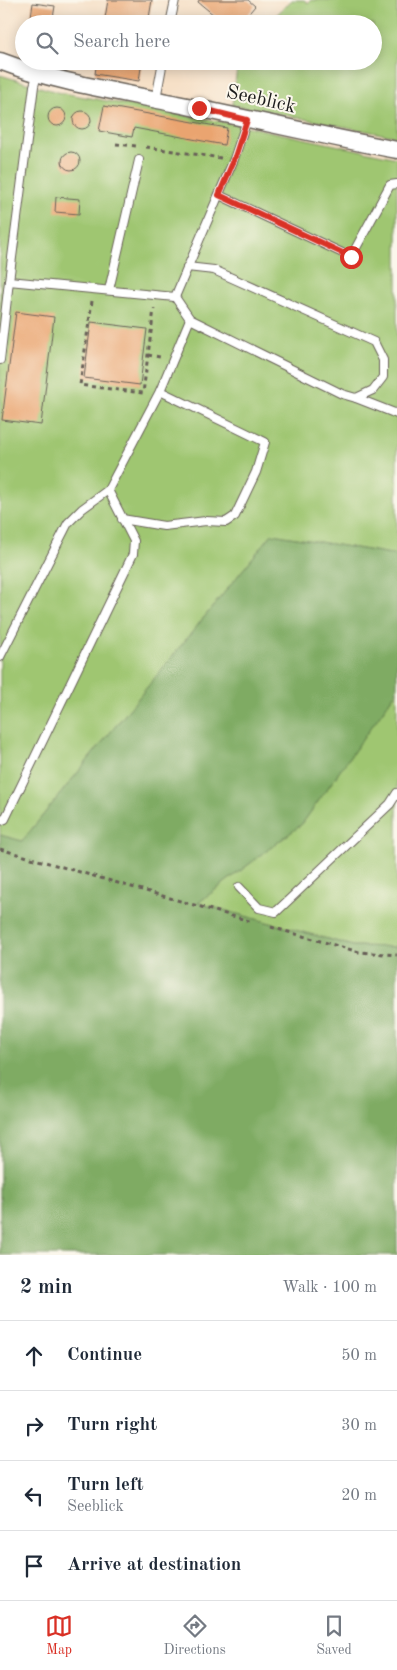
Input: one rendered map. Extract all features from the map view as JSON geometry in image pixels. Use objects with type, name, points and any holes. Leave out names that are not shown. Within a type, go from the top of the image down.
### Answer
[{"type":"street","name":"Seeblick","points":[[0,62],[15,68]]},
{"type":"street","name":"Seeblick","points":[[22,70],[70,84],[156,99],[200,103],[247,120],[397,150]]},
{"type":"lane","points":[[172,15],[175,0]]},
{"type":"lane","points":[[156,99],[161,70]]},
{"type":"lane","points":[[0,360],[34,86],[38,76]]},
{"type":"lane","points":[[175,297],[234,160],[247,120]]},
{"type":"lane","points":[[110,290],[139,160]]},
{"type":"lane","points":[[219,195],[351,257],[390,185],[397,184]]},
{"type":"lane","points":[[187,267],[214,270],[374,342],[383,360],[383,377],[373,390],[356,398]]},
{"type":"lane","points":[[9,281],[175,297],[190,319],[342,394],[397,414]]},
{"type":"lane","points":[[0,657],[68,523],[82,509],[108,490],[160,391],[190,319]]},
{"type":"lane","points":[[122,519],[164,526],[206,521],[226,522],[235,516],[256,472],[265,442],[160,391]]},
{"type":"lane","points":[[0,821],[5,819],[133,554],[134,541],[108,490]]},
{"type":"lane","points":[[238,888],[260,908],[276,912],[390,804],[397,793]]},
{"type":"path","points":[[142,147],[234,160]]},
{"type":"path","points":[[93,289],[80,385],[143,393],[154,304]]},
{"type":"path","points":[[0,849],[254,922]]},
{"type":"path","points":[[264,924],[359,952],[397,955]]},
{"type":"green space","points":[[292,0],[304,0],[308,3],[311,0],[397,0],[397,137],[232,105],[237,70],[382,70],[382,15],[276,15]]},
{"type":"green space","points":[[0,75],[57,92],[245,126],[397,158],[397,555],[272,534],[22,841],[0,835]]},
{"type":"green space","points":[[272,534],[397,555],[397,691],[302,824],[198,903],[353,946],[397,947],[397,1255],[0,1255],[0,835],[22,841]]},
{"type":"green space","points":[[397,691],[397,947],[353,946],[198,903],[302,824]]},
{"type":"building","points":[[108,0],[152,0],[150,15],[106,15]]},
{"type":"building","points":[[199,0],[248,0],[255,6],[248,15],[214,15],[198,2]]},
{"type":"building","points":[[33,3],[55,6],[54,15],[31,15]]},
{"type":"building","points":[[96,70],[141,70],[139,81],[95,74]]},
{"type":"building","points":[[104,106],[227,128],[224,145],[134,128],[132,137],[99,131]]},
{"type":"building","points":[[57,108],[63,111],[66,117],[63,123],[57,126],[51,123],[48,117],[51,111]]},
{"type":"building","points":[[82,111],[88,114],[91,120],[88,126],[82,129],[76,126],[73,120],[76,114]]},
{"type":"building","points":[[71,152],[77,155],[80,161],[77,167],[71,170],[65,167],[62,161],[65,155]]},
{"type":"building","points":[[56,197],[80,199],[79,214],[55,212]]},
{"type":"building","points":[[16,312],[54,317],[41,425],[2,420]]},
{"type":"building","points":[[91,322],[147,329],[140,385],[84,378]]},
{"type":"route","points":[[199,108],[247,120],[234,160],[219,195],[351,257]]}]
